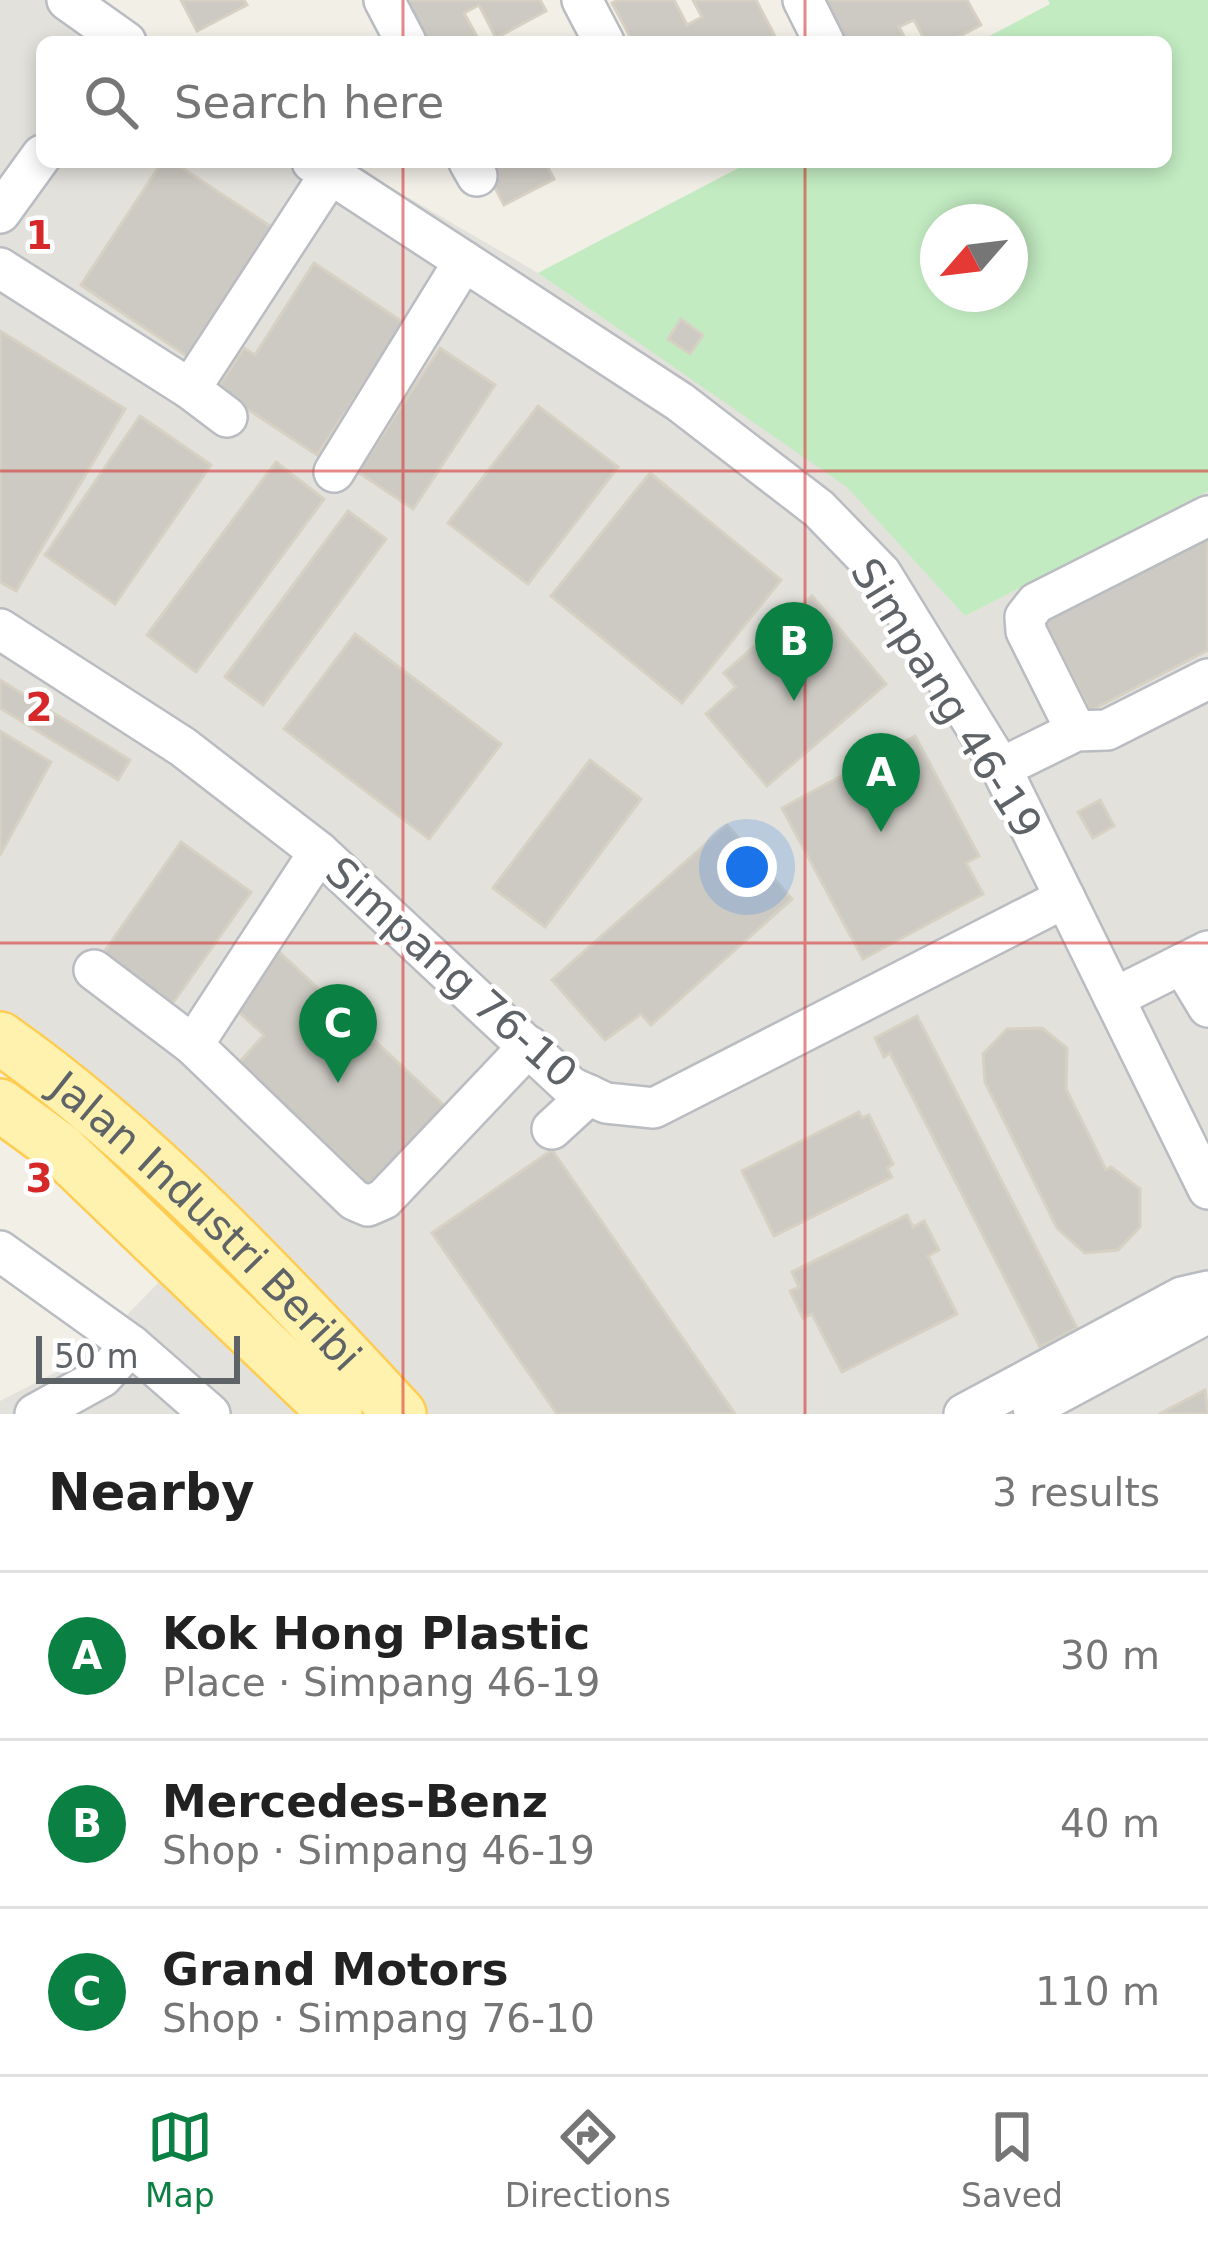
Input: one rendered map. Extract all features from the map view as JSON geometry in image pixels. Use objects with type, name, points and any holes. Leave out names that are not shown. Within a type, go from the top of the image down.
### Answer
[{"type":"main road","name":"Jalan Industri Beribi","points":[[0,1038],[115,1132],[249,1257],[400,1414]]},
{"type":"main road","name":"Jalan Industri Beribi","points":[[0,1105],[76,1164],[336,1414]]},
{"type":"street","points":[[67,0],[118,36]]},
{"type":"street","points":[[384,0],[403,36]]},
{"type":"street","points":[[582,0],[601,36]]},
{"type":"street","points":[[803,0],[821,36]]},
{"type":"street","points":[[0,213],[36,162]]},
{"type":"street","points":[[190,389],[321,168]]},
{"type":"street","name":"Simpang 46-19","points":[[321,168],[680,402],[818,509],[881,573],[1001,768],[1208,1189]]},
{"type":"street","points":[[334,472],[464,261]]},
{"type":"street","points":[[0,268],[227,417]]},
{"type":"street","points":[[1076,730],[1026,631],[1025,617],[1036,603],[1208,516]]},
{"type":"street","name":"Simpang 76-10","points":[[0,629],[183,747],[319,852],[572,1087],[606,1103],[654,1108],[1064,898]]},
{"type":"street","points":[[1001,768],[1076,730],[1107,730],[1208,679]]},
{"type":"street","points":[[194,1045],[319,852]]},
{"type":"street","points":[[1114,998],[1195,957],[1208,1007]]},
{"type":"street","points":[[94,970],[194,1045],[354,1200],[368,1207],[384,1199],[529,1046]]},
{"type":"street","points":[[552,1129],[589,1095]]},
{"type":"street","points":[[0,1251],[131,1345],[210,1414]]},
{"type":"street","points":[[964,1414],[1181,1297],[1208,1291]]},
{"type":"street","points":[[1019,1414],[1208,1313]]},
{"type":"street","points":[[35,1414],[102,1377],[131,1345]]},
{"type":"shaded area","points":[[0,0],[91,0],[142,36],[36,36],[36,168],[357,168],[538,273],[847,486],[965,616],[1208,491],[1208,1414],[0,1414],[0,1401],[86,1357],[233,1206],[133,1109],[0,1012]]},
{"type":"green space","points":[[1048,0],[1208,0],[1208,491],[965,616],[847,487],[538,273],[739,168],[1172,168],[1172,36],[989,36],[1050,4]]},
{"type":"building","points":[[181,0],[244,0],[247,5],[197,31]]},
{"type":"building","points":[[394,0],[540,0],[546,11],[495,36],[479,5],[464,13],[477,36],[413,36]]},
{"type":"building","points":[[674,0],[687,25],[702,17],[693,0],[756,0],[775,36],[630,36],[612,3]]},
{"type":"building","points":[[821,0],[967,0],[981,25],[960,36],[923,36],[914,20],[899,27],[904,36],[841,36]]},
{"type":"building","points":[[158,168],[182,168],[276,230],[191,359],[81,285]]},
{"type":"building","points":[[485,168],[548,168],[554,179],[504,205]]},
{"type":"building","points":[[314,263],[404,323],[317,455],[217,389],[244,348],[255,355]]},
{"type":"building","points":[[681,319],[703,335],[690,354],[668,339]]},
{"type":"building","points":[[0,331],[125,409],[16,591],[0,582]]},
{"type":"building","points":[[440,348],[495,385],[413,509],[358,472]]},
{"type":"building","points":[[538,406],[618,467],[528,584],[448,523]]},
{"type":"building","points":[[140,416],[211,465],[115,604],[45,555]]},
{"type":"building","points":[[276,462],[324,499],[196,672],[147,635]]},
{"type":"building","points":[[650,473],[781,580],[682,703],[551,596]]},
{"type":"building","points":[[348,511],[386,539],[263,705],[225,677]]},
{"type":"building","points":[[1208,534],[1208,650],[1090,711],[1043,620]]},
{"type":"building","points":[[812,596],[886,684],[767,786],[706,714],[736,687],[724,673]]},
{"type":"building","points":[[355,634],[501,744],[429,839],[284,729]]},
{"type":"building","points":[[0,680],[130,760],[118,780],[0,708]]},
{"type":"building","points":[[0,731],[51,762],[0,855]]},
{"type":"building","points":[[915,736],[979,856],[966,863],[983,894],[863,959],[782,808]]},
{"type":"building","points":[[590,760],[641,799],[545,927],[493,888]]},
{"type":"building","points":[[1100,800],[1114,826],[1093,838],[1078,812]]},
{"type":"building","points":[[727,825],[792,899],[651,1025],[641,1014],[605,1040],[552,980]]},
{"type":"building","points":[[181,842],[251,892],[170,1007],[100,958]]},
{"type":"building","points":[[277,950],[447,1108],[367,1194],[237,1065],[264,1035],[228,1002]]},
{"type":"building","points":[[917,1016],[1077,1328],[1040,1347],[890,1053],[884,1057],[875,1038]]},
{"type":"building","points":[[1042,1028],[1067,1048],[1066,1089],[1106,1170],[1111,1167],[1140,1189],[1140,1227],[1118,1250],[1085,1253],[1057,1228],[985,1082],[983,1054],[1007,1029]]},
{"type":"building","points":[[859,1112],[862,1118],[869,1115],[893,1164],[887,1168],[892,1177],[774,1236],[742,1171]]},
{"type":"building","points":[[552,1150],[735,1414],[557,1414],[432,1233]]},
{"type":"building","points":[[907,1215],[913,1227],[924,1221],[939,1250],[928,1256],[957,1314],[842,1372],[812,1314],[803,1318],[790,1291],[799,1287],[792,1272]]},
{"type":"building","points":[[1205,1390],[1208,1414],[1159,1414]]},
{"type":"place","name":"Mercedes-Benz","points":[[794,701]]},
{"type":"place","name":"Kok Hong Plastic","points":[[881,832]]},
{"type":"place","name":"Grand Motors","points":[[338,1083]]}]
